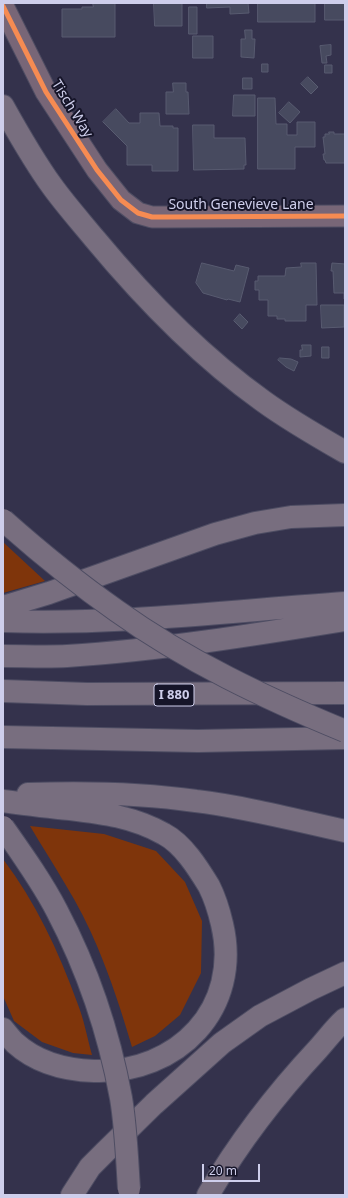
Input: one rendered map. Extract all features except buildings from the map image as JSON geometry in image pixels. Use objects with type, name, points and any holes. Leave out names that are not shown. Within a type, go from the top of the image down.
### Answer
[{"type":"highway","points":[[3,106],[22,140],[52,186],[121,271],[156,307],[227,373],[263,401],[302,427],[345,452]]},
{"type":"highway","points":[[3,607],[49,593],[215,534],[254,522],[292,517],[345,515]]},
{"type":"highway","points":[[3,520],[75,581],[117,612],[161,640],[209,668],[256,692],[302,713],[345,730]]},
{"type":"highway","points":[[3,621],[74,621],[134,618],[345,603]]},
{"type":"highway","points":[[3,656],[65,656],[121,652],[245,637],[345,620]]},
{"type":"highway","name":"I 880","points":[[3,691],[88,694],[345,693]]},
{"type":"highway","points":[[3,737],[198,741],[345,738]]},
{"type":"highway","points":[[3,794],[70,792],[147,796],[196,801],[243,809],[345,831]]},
{"type":"highway","points":[[3,802],[111,814],[142,823],[165,834],[185,851],[201,872],[213,893],[226,940],[227,962],[221,988],[211,1013],[194,1033],[176,1050],[140,1066],[110,1072],[68,1069],[52,1065],[36,1058],[15,1043],[3,1029]]},
{"type":"highway","points":[[3,827],[32,869],[57,910],[80,958],[96,1003],[110,1048],[121,1098],[129,1192]]},
{"type":"highway","points":[[72,1195],[90,1167],[104,1152],[154,1104],[222,1043],[260,1016],[345,973]]},
{"type":"highway","points":[[208,1195],[244,1138],[270,1103],[343,1021]]},
{"type":"street","name":"Tisch Way","points":[[3,6],[51,99],[97,170],[121,200],[138,213]]},
{"type":"street","name":"South Genevieve Lane","points":[[138,213],[152,217],[345,216]]},
{"type":"shaded area","points":[[3,542],[45,581],[3,593]]},
{"type":"shaded area","points":[[30,826],[104,834],[156,851],[185,882],[202,921],[201,973],[180,1015],[155,1036],[132,1047],[112,983],[90,930],[66,885]]},
{"type":"shaded area","points":[[3,859],[26,892],[54,946],[84,1021],[92,1055],[73,1053],[42,1042],[14,1021],[3,996]]},
{"type":"cycle path","points":[[3,6],[46,92],[97,170],[121,200],[138,213],[152,217],[345,216]]}]
